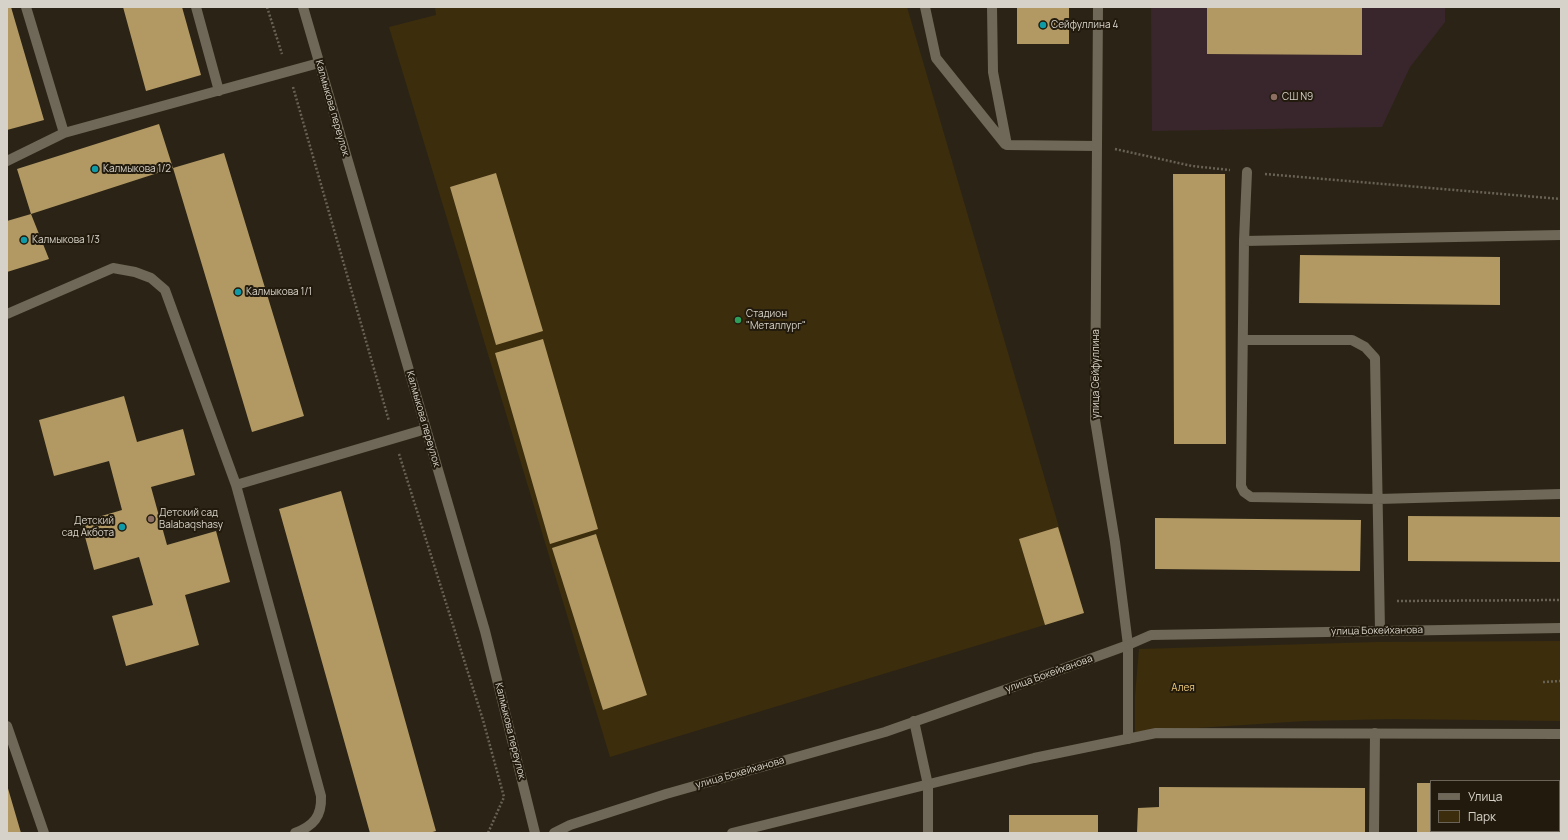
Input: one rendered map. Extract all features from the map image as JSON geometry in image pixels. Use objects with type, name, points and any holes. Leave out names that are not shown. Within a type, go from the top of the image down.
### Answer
[{"type":"street","points":[[26,7],[64,133]]},
{"type":"street","points":[[196,7],[219,91]]},
{"type":"street","name":"Калмыкова переулок","points":[[303,7],[485,631],[535,833]]},
{"type":"street","points":[[925,7],[936,58],[1007,145]]},
{"type":"street","points":[[992,7],[993,72],[1007,145]]},
{"type":"street","name":"улица Сейфуллина","points":[[1098,7],[1095,420],[1115,542],[1128,645],[1128,739]]},
{"type":"street","points":[[7,161],[64,133],[319,63]]},
{"type":"street","points":[[1007,145],[1097,146]]},
{"type":"street","points":[[1247,172],[1244,241],[1241,486],[1244,492],[1252,497],[1378,499],[1561,494]]},
{"type":"street","points":[[1244,241],[1561,235]]},
{"type":"street","points":[[7,314],[112,268],[135,272],[151,278],[165,290],[236,485],[321,796],[322,808],[319,815],[305,829],[295,833]]},
{"type":"street","points":[[1243,340],[1352,340],[1365,347],[1375,358],[1380,630]]},
{"type":"street","points":[[236,485],[426,429]]},
{"type":"street","name":"улица Бокейханова","points":[[554,833],[570,825],[666,794],[878,734],[1013,687],[1128,645],[1151,635],[1561,628]]},
{"type":"street","points":[[914,721],[928,784],[928,833]]},
{"type":"street","points":[[7,726],[44,833]]},
{"type":"street","points":[[732,833],[1034,758],[1156,733],[1561,734]]},
{"type":"street","points":[[1374,733],[1374,833]]},
{"type":"path","points":[[267,7],[288,72]]},
{"type":"path","points":[[1097,146],[1192,166],[1561,199]]},
{"type":"path","points":[[1380,601],[1561,600]]},
{"type":"path","points":[[1543,682],[1561,681]]},
{"type":"shaded area","name":"СШ N9","points":[[1151,7],[1445,7],[1445,22],[1410,67],[1382,127],[1152,131]]},
{"type":"green space","name":"Стадион \"Металлург\"","points":[[435,7],[907,7],[1084,613],[610,757],[389,27],[436,15]]},
{"type":"green space","name":"Алея","points":[[1561,641],[1561,721],[1394,719],[1305,721],[1135,732],[1135,696],[1139,649],[1377,642]]},
{"type":"building","points":[[7,7],[11,7],[44,120],[7,130]]},
{"type":"building","points":[[123,7],[182,7],[201,75],[146,91]]},
{"type":"building","name":"Сейфуллина 4","points":[[1017,7],[1069,7],[1069,44],[1017,44]]},
{"type":"building","points":[[1207,7],[1362,7],[1362,55],[1207,54]]},
{"type":"building","name":"Калмыкова 1/2","points":[[159,124],[173,168],[31,214],[17,169]]},
{"type":"building","name":"Калмыкова 1/1","points":[[224,153],[304,416],[252,432],[173,168]]},
{"type":"building","points":[[496,173],[543,331],[496,345],[450,187]]},
{"type":"building","points":[[1173,174],[1225,174],[1226,444],[1174,444]]},
{"type":"building","name":"Калмыкова 1/3","points":[[31,214],[49,259],[7,272],[7,221]]},
{"type":"building","points":[[1300,255],[1500,257],[1500,305],[1299,303]]},
{"type":"building","points":[[543,339],[598,529],[550,544],[495,353]]},
{"type":"building","name":"Детский сад Акбота","points":[[124,396],[137,442],[183,429],[195,475],[151,487],[167,545],[216,531],[230,582],[185,595],[199,645],[126,666],[112,616],[153,605],[139,557],[94,570],[81,522],[122,510],[109,461],[54,476],[39,420]]},
{"type":"building","points":[[341,491],[436,831],[429,833],[370,833],[279,509]]},
{"type":"building","points":[[1408,516],[1561,517],[1561,562],[1408,561]]},
{"type":"building","points":[[1155,518],[1361,520],[1360,571],[1155,569]]},
{"type":"building","points":[[1058,527],[1084,613],[1045,625],[1019,539]]},
{"type":"building","points":[[596,534],[647,695],[603,710],[552,548]]},
{"type":"building","points":[[1417,783],[1430,783],[1430,832],[1560,832],[1561,784],[1561,833],[1417,833]]},
{"type":"building","points":[[7,785],[21,833],[7,833]]},
{"type":"building","points":[[1159,787],[1365,788],[1365,833],[1137,833],[1138,808],[1159,807]]},
{"type":"building","points":[[1009,815],[1098,815],[1098,833],[1009,833]]},
{"type":"place","name":"Сейфуллина 4","points":[[1043,25]]},
{"type":"place","name":"СШ N9","points":[[1274,97]]},
{"type":"place","name":"Калмыкова 1/2","points":[[95,169]]},
{"type":"place","name":"Калмыкова 1/3","points":[[24,240]]},
{"type":"place","name":"Калмыкова 1/1","points":[[238,292]]},
{"type":"place","name":"Стадион \"Металлург\"","points":[[738,320]]},
{"type":"place","name":"Детский сад Balabaqshasy","points":[[151,519]]},
{"type":"place","name":"Детский сад Акбота","points":[[122,527]]}]
